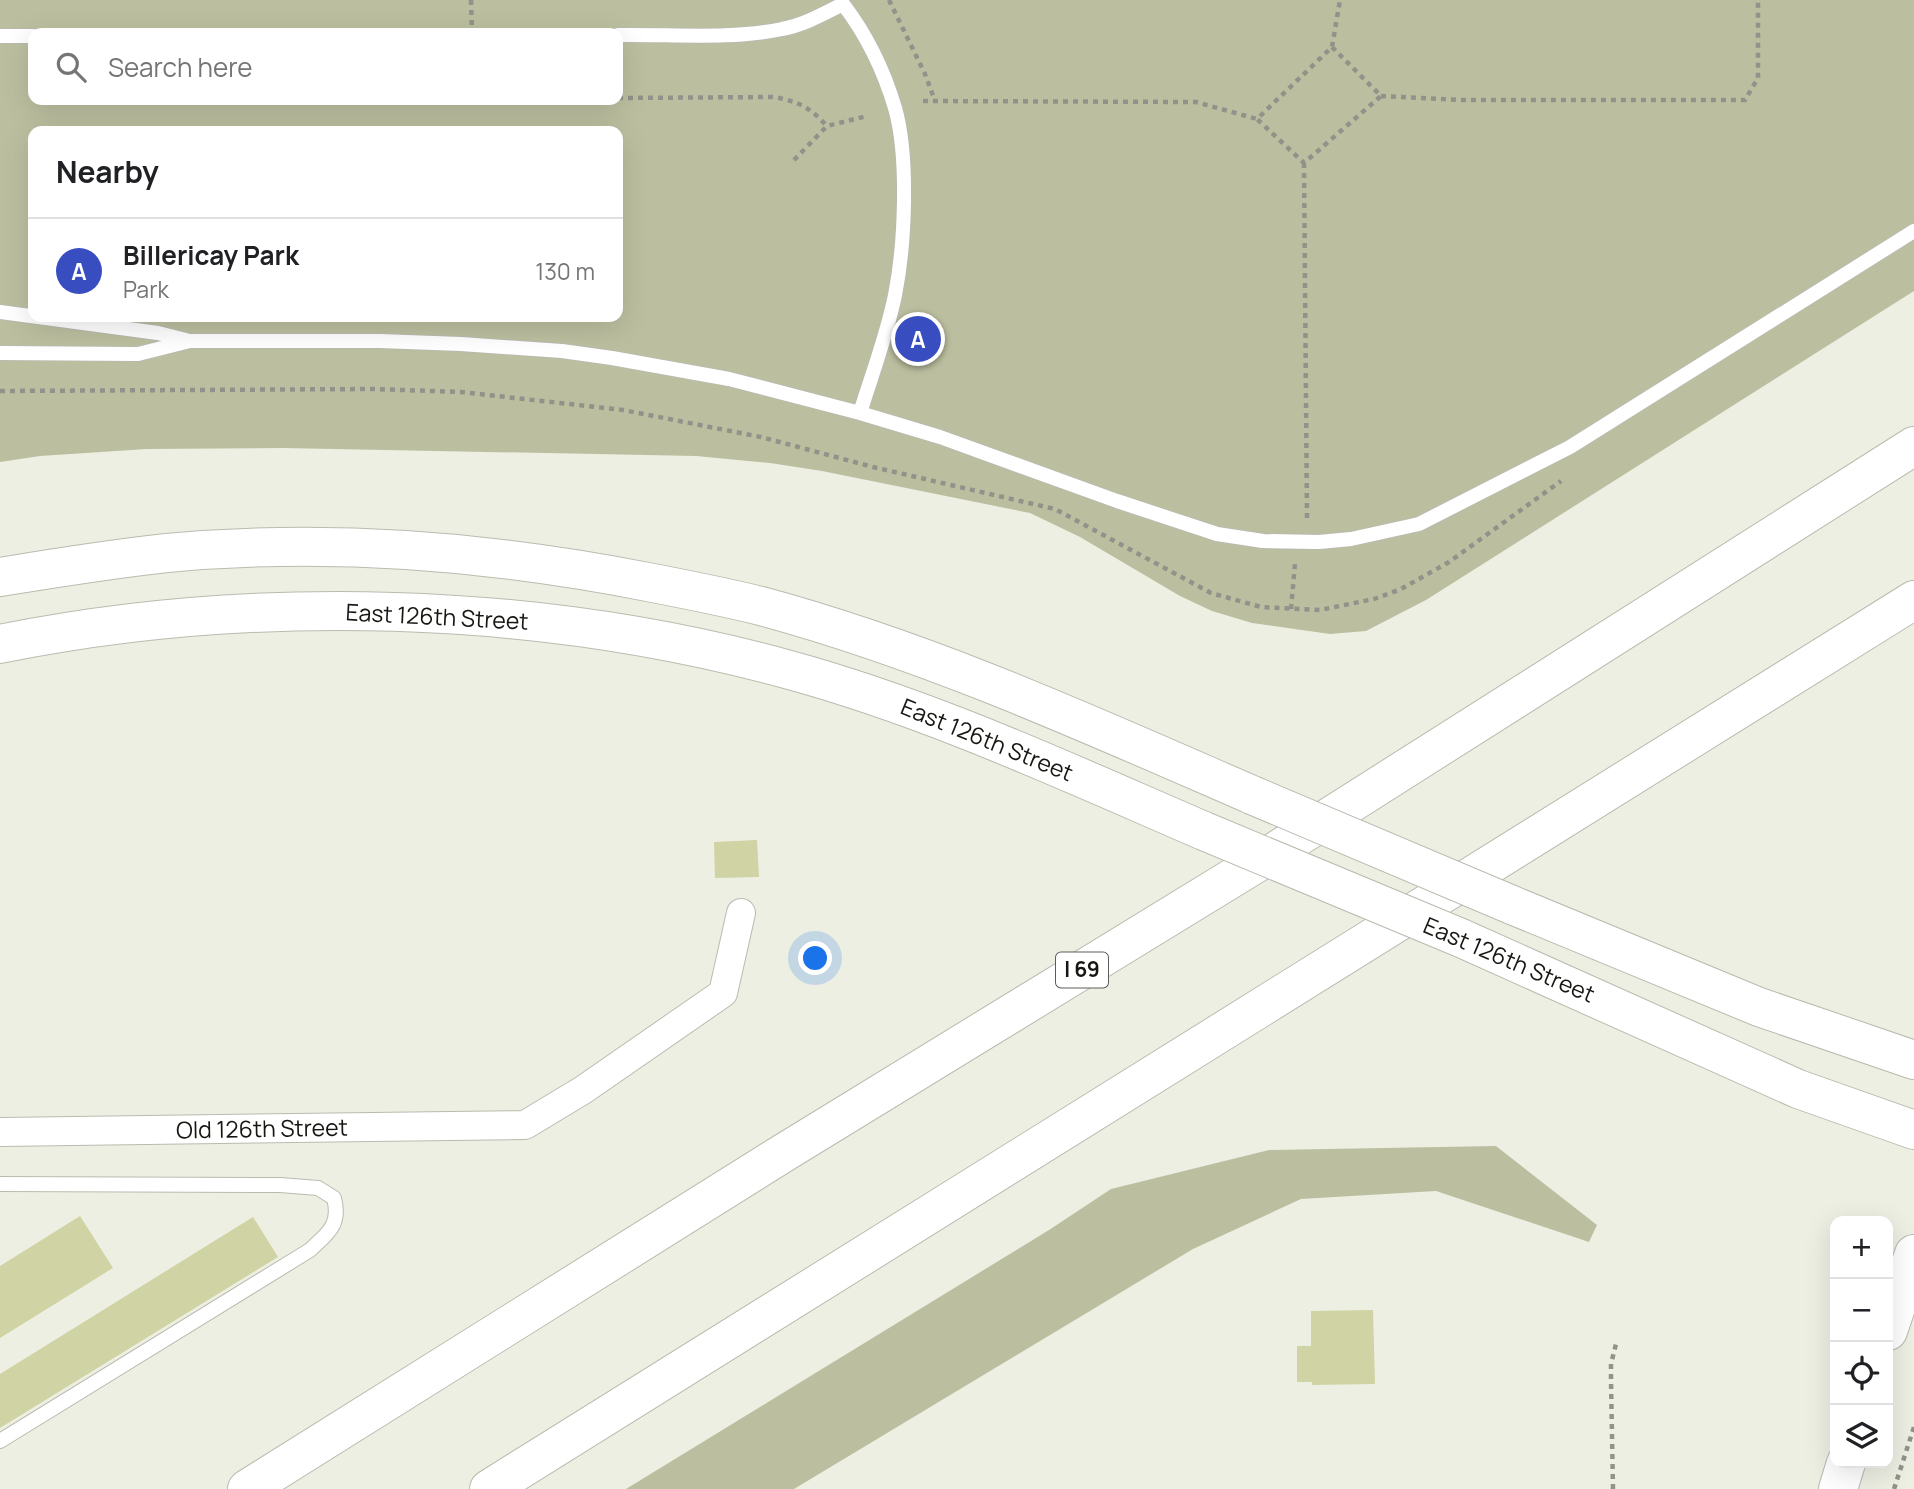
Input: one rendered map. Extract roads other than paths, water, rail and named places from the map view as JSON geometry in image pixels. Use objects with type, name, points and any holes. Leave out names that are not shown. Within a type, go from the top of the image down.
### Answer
[{"type":"main road","name":"I 69","points":[[247,1489],[785,1152],[1261,861],[1914,446]]},
{"type":"main road","points":[[0,577],[169,553],[310,548],[410,550],[528,561],[606,574],[759,606],[946,666],[1759,1007],[1914,1060]]},
{"type":"main road","points":[[489,1489],[1914,600]]},
{"type":"main road","name":"East 126th Street","points":[[0,644],[162,620],[238,614],[388,612],[510,620],[648,637],[787,669],[902,706],[1018,751],[1461,938],[1798,1089],[1914,1130]]},
{"type":"main road","points":[[1893,1316],[1914,1254]]},
{"type":"main road","points":[[1838,1489],[1844,1468]]},
{"type":"street","name":"Old 126th Street","points":[[0,1132],[525,1125],[583,1090],[723,993],[741,913]]},
{"type":"lane","points":[[623,34],[746,34],[784,29],[811,20],[843,4],[861,28],[886,84],[897,121],[902,151],[903,233],[895,298],[860,413]]},
{"type":"lane","points":[[0,36],[28,36]]},
{"type":"lane","points":[[75,322],[158,333],[190,341],[380,341],[562,351],[718,377],[860,413],[940,437],[1217,534],[1264,541],[1301,542],[1351,539],[1419,524],[1570,447],[1914,231]]},
{"type":"lane","points":[[0,312],[28,316]]},
{"type":"lane","points":[[0,353],[138,354],[190,341]]},
{"type":"lane","points":[[0,1184],[281,1185],[318,1188],[334,1198],[337,1211],[333,1229],[310,1250],[0,1441]]},
{"type":"place","name":"Billericay Park","points":[[918,339]]}]
